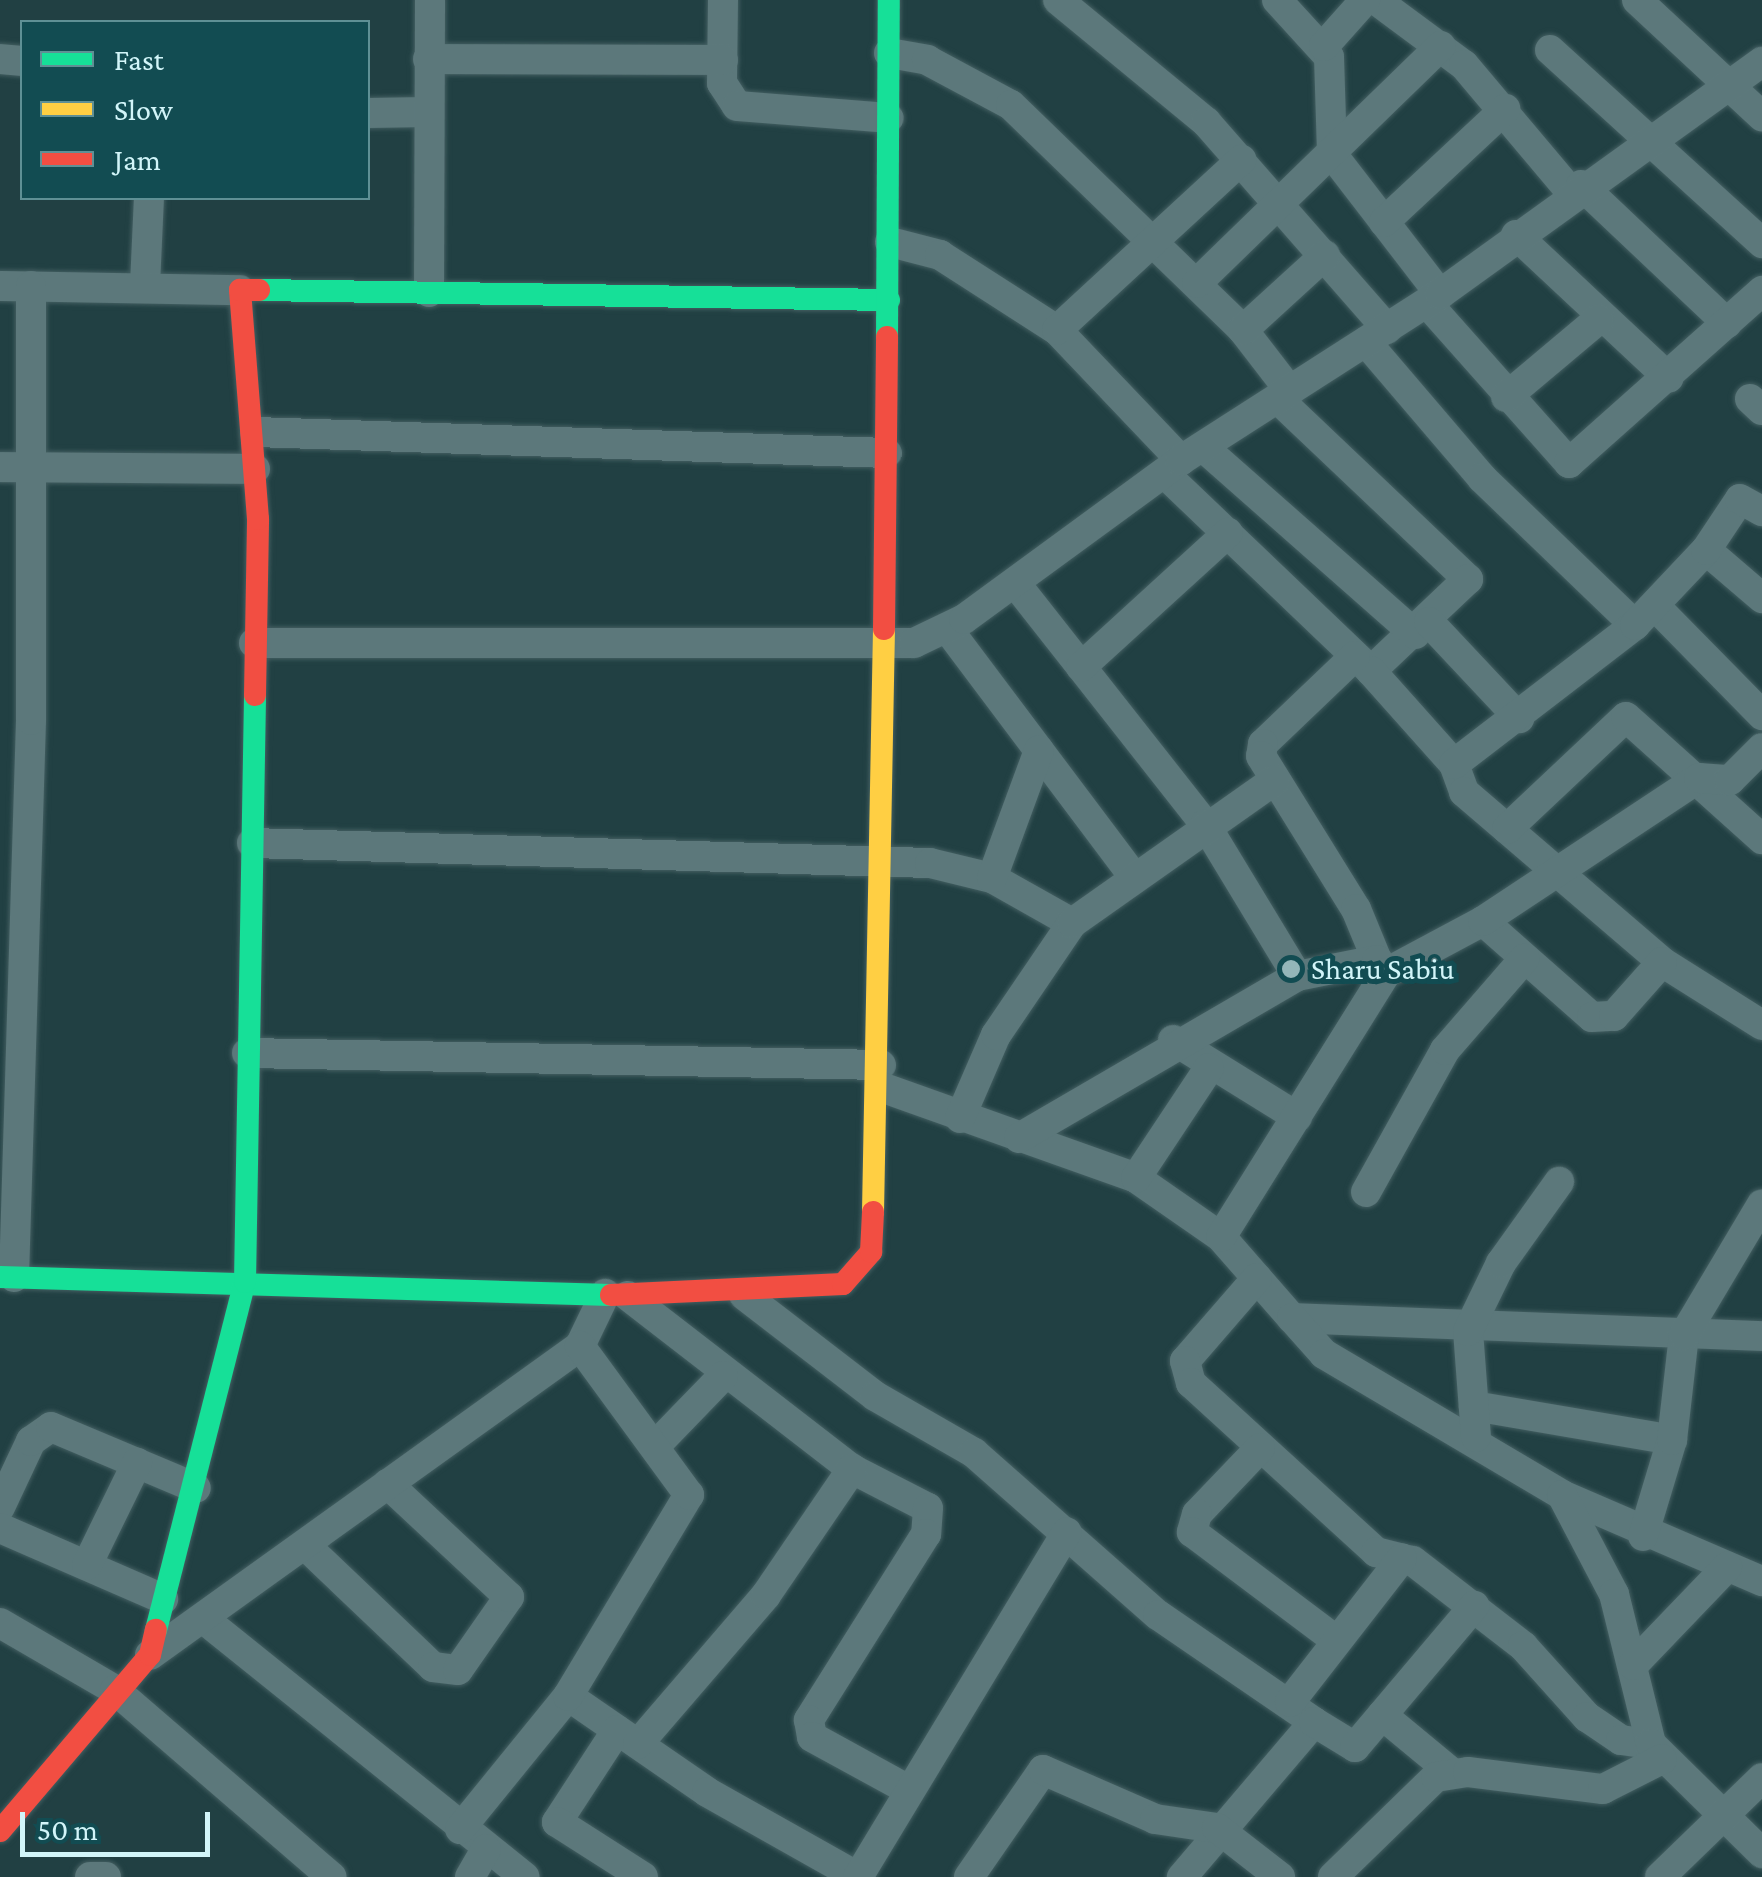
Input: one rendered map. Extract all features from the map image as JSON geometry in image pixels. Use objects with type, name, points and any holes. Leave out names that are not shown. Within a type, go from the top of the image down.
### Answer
[{"type":"street","points":[[429,292],[430,0]]},
{"type":"street","points":[[723,0],[722,83],[737,106],[890,118]]},
{"type":"street","points":[[31,286],[15,468],[7,1276],[617,1295],[744,1295],[842,1284],[860,1273],[871,1252],[881,1076],[878,645],[887,453],[889,0]]},
{"type":"street","points":[[1058,0],[1242,160],[1281,202],[1325,255],[1376,336],[1482,478],[1762,714]]},
{"type":"street","points":[[1324,46],[1365,0]]},
{"type":"street","points":[[1376,0],[1441,46],[1576,189],[1727,323]]},
{"type":"street","points":[[1637,0],[1762,116]]},
{"type":"street","points":[[1280,1],[1324,46],[1332,154],[1506,397],[1568,463],[1669,378],[1762,291]]},
{"type":"street","points":[[1197,283],[1441,46]]},
{"type":"street","points":[[1550,50],[1762,243]]},
{"type":"street","points":[[889,53],[958,74],[1010,105],[1157,242],[1243,330],[1284,395],[1468,580],[1422,628],[1363,664],[1263,744],[1275,780],[1382,966]]},
{"type":"street","points":[[428,58],[723,60]]},
{"type":"street","points":[[254,644],[914,643],[947,628],[1016,584],[1183,460],[1433,299],[1576,189],[1762,62]]},
{"type":"street","points":[[1384,222],[1504,109]]},
{"type":"street","points":[[370,114],[428,112]]},
{"type":"street","points":[[1057,330],[1242,160]]},
{"type":"street","points":[[145,285],[149,200]]},
{"type":"street","points":[[1516,235],[1599,319],[1669,378]]},
{"type":"street","points":[[890,242],[940,255],[1057,330],[1183,460],[1422,628],[1520,718]]},
{"type":"street","points":[[1243,330],[1325,255]]},
{"type":"street","points":[[0,286],[145,285],[240,290],[889,300]]},
{"type":"street","points":[[150,1655],[196,1488],[245,1282],[255,469],[240,290]]},
{"type":"street","points":[[1506,397],[1599,319]]},
{"type":"street","points":[[254,432],[887,453]]},
{"type":"street","points":[[1183,460],[1228,533],[1363,664],[1454,764],[1464,792],[1662,962],[1762,1025]]},
{"type":"street","points":[[15,468],[255,469]]},
{"type":"street","points":[[1454,764],[1520,718],[1645,616],[1706,550],[1740,499],[1762,511]]},
{"type":"street","points":[[1081,667],[1228,533]]},
{"type":"street","points":[[1706,550],[1762,598]]},
{"type":"street","points":[[1016,584],[1205,824],[1296,976]]},
{"type":"street","points":[[947,628],[1132,874]]},
{"type":"street","points":[[1507,829],[1626,717],[1699,778],[1762,839]]},
{"type":"street","points":[[1019,1138],[1173,1040],[1296,976],[1382,966],[1483,920],[1552,871],[1699,778],[1730,780],[1762,748]]},
{"type":"street","points":[[992,878],[1039,750]]},
{"type":"street","points":[[960,1118],[996,1035],[1072,922],[1132,874],[1275,780]]},
{"type":"street","points":[[252,843],[880,859],[992,878],[1072,922]]},
{"type":"street","points":[[1483,920],[1524,958],[1604,1019],[1662,962]]},
{"type":"street","points":[[1366,1192],[1445,1050],[1524,958]]},
{"type":"street","points":[[1221,1237],[1297,1117],[1382,966]]},
{"type":"street","points":[[1173,1040],[1210,1068],[1297,1117]]},
{"type":"street","points":[[247,1054],[881,1076],[960,1118],[1136,1178],[1221,1237],[1324,1354],[1475,1422],[1562,1495],[1642,1536],[1762,1580]]},
{"type":"street","points":[[1136,1178],[1210,1068]]},
{"type":"street","points":[[1475,1422],[1468,1331],[1501,1263],[1558,1182]]},
{"type":"street","points":[[1642,1536],[1672,1440],[1684,1335],[1762,1204]]},
{"type":"street","points":[[1257,1278],[1184,1372],[1260,1448],[1376,1552],[1402,1558],[1474,1606],[1588,1718],[1622,1740],[1656,1751],[1723,1820],[1762,1853]]},
{"type":"street","points":[[0,1831],[115,1690],[150,1655],[205,1620],[580,1346],[617,1295]]},
{"type":"street","points":[[617,1295],[852,1469],[914,1497],[931,1520],[809,1730],[906,1788]]},
{"type":"street","points":[[744,1295],[875,1396],[951,1436],[1158,1614],[1290,1702],[1350,1749],[1474,1606]]},
{"type":"street","points":[[1292,1318],[1468,1331],[1762,1336]]},
{"type":"street","points":[[460,1829],[568,1696],[690,1495],[660,1442],[580,1346]]},
{"type":"street","points":[[660,1442],[723,1376]]},
{"type":"street","points":[[1475,1422],[1672,1440]]},
{"type":"street","points":[[0,1507],[31,1441],[51,1427],[196,1488]]},
{"type":"street","points":[[1260,1448],[1197,1514],[1192,1532],[1337,1641]]},
{"type":"street","points":[[87,1566],[137,1463]]},
{"type":"street","points":[[643,1877],[557,1822],[628,1737],[766,1595],[852,1469]]},
{"type":"street","points":[[307,1546],[433,1668],[458,1670],[509,1597],[388,1484]]},
{"type":"street","points":[[1562,1495],[1614,1594],[1656,1751]]},
{"type":"street","points":[[0,1528],[163,1599]]},
{"type":"street","points":[[568,1696],[628,1737],[858,1877],[906,1788],[1067,1532]]},
{"type":"street","points":[[1290,1702],[1402,1558]]},
{"type":"street","points":[[1633,1665],[1727,1568]]},
{"type":"street","points":[[205,1620],[460,1829],[525,1877]]},
{"type":"street","points":[[0,1623],[115,1690],[332,1877]]},
{"type":"street","points":[[1382,1715],[1452,1773],[1603,1790],[1656,1751]]},
{"type":"street","points":[[1182,1877],[1217,1828],[1314,1722]]},
{"type":"street","points":[[968,1877],[1043,1770],[1155,1819],[1217,1828],[1280,1877]]},
{"type":"street","points":[[1333,1877],[1404,1800],[1452,1773]]},
{"type":"street","points":[[1660,1877],[1762,1778]]},
{"type":"street","points":[[470,1877],[486,1848]]},
{"type":"street","points":[[90,1877],[106,1877]]},
{"type":"traffic: fast","points":[[887,337],[889,0]]},
{"type":"traffic: fast","points":[[259,290],[889,300]]},
{"type":"traffic: fast","points":[[156,1630],[245,1282],[255,695]]},
{"type":"traffic: fast","points":[[0,1277],[611,1295]]},
{"type":"traffic: slow","points":[[873,1212],[884,629]]},
{"type":"traffic: jam","points":[[255,695],[258,519],[240,290],[259,290]]},
{"type":"traffic: jam","points":[[884,629],[887,337]]},
{"type":"traffic: jam","points":[[611,1295],[843,1284],[871,1252],[873,1212]]},
{"type":"traffic: jam","points":[[0,1831],[150,1655],[156,1630]]},
{"type":"place","name":"Sharu Sabiu","points":[[1291,969]]}]
